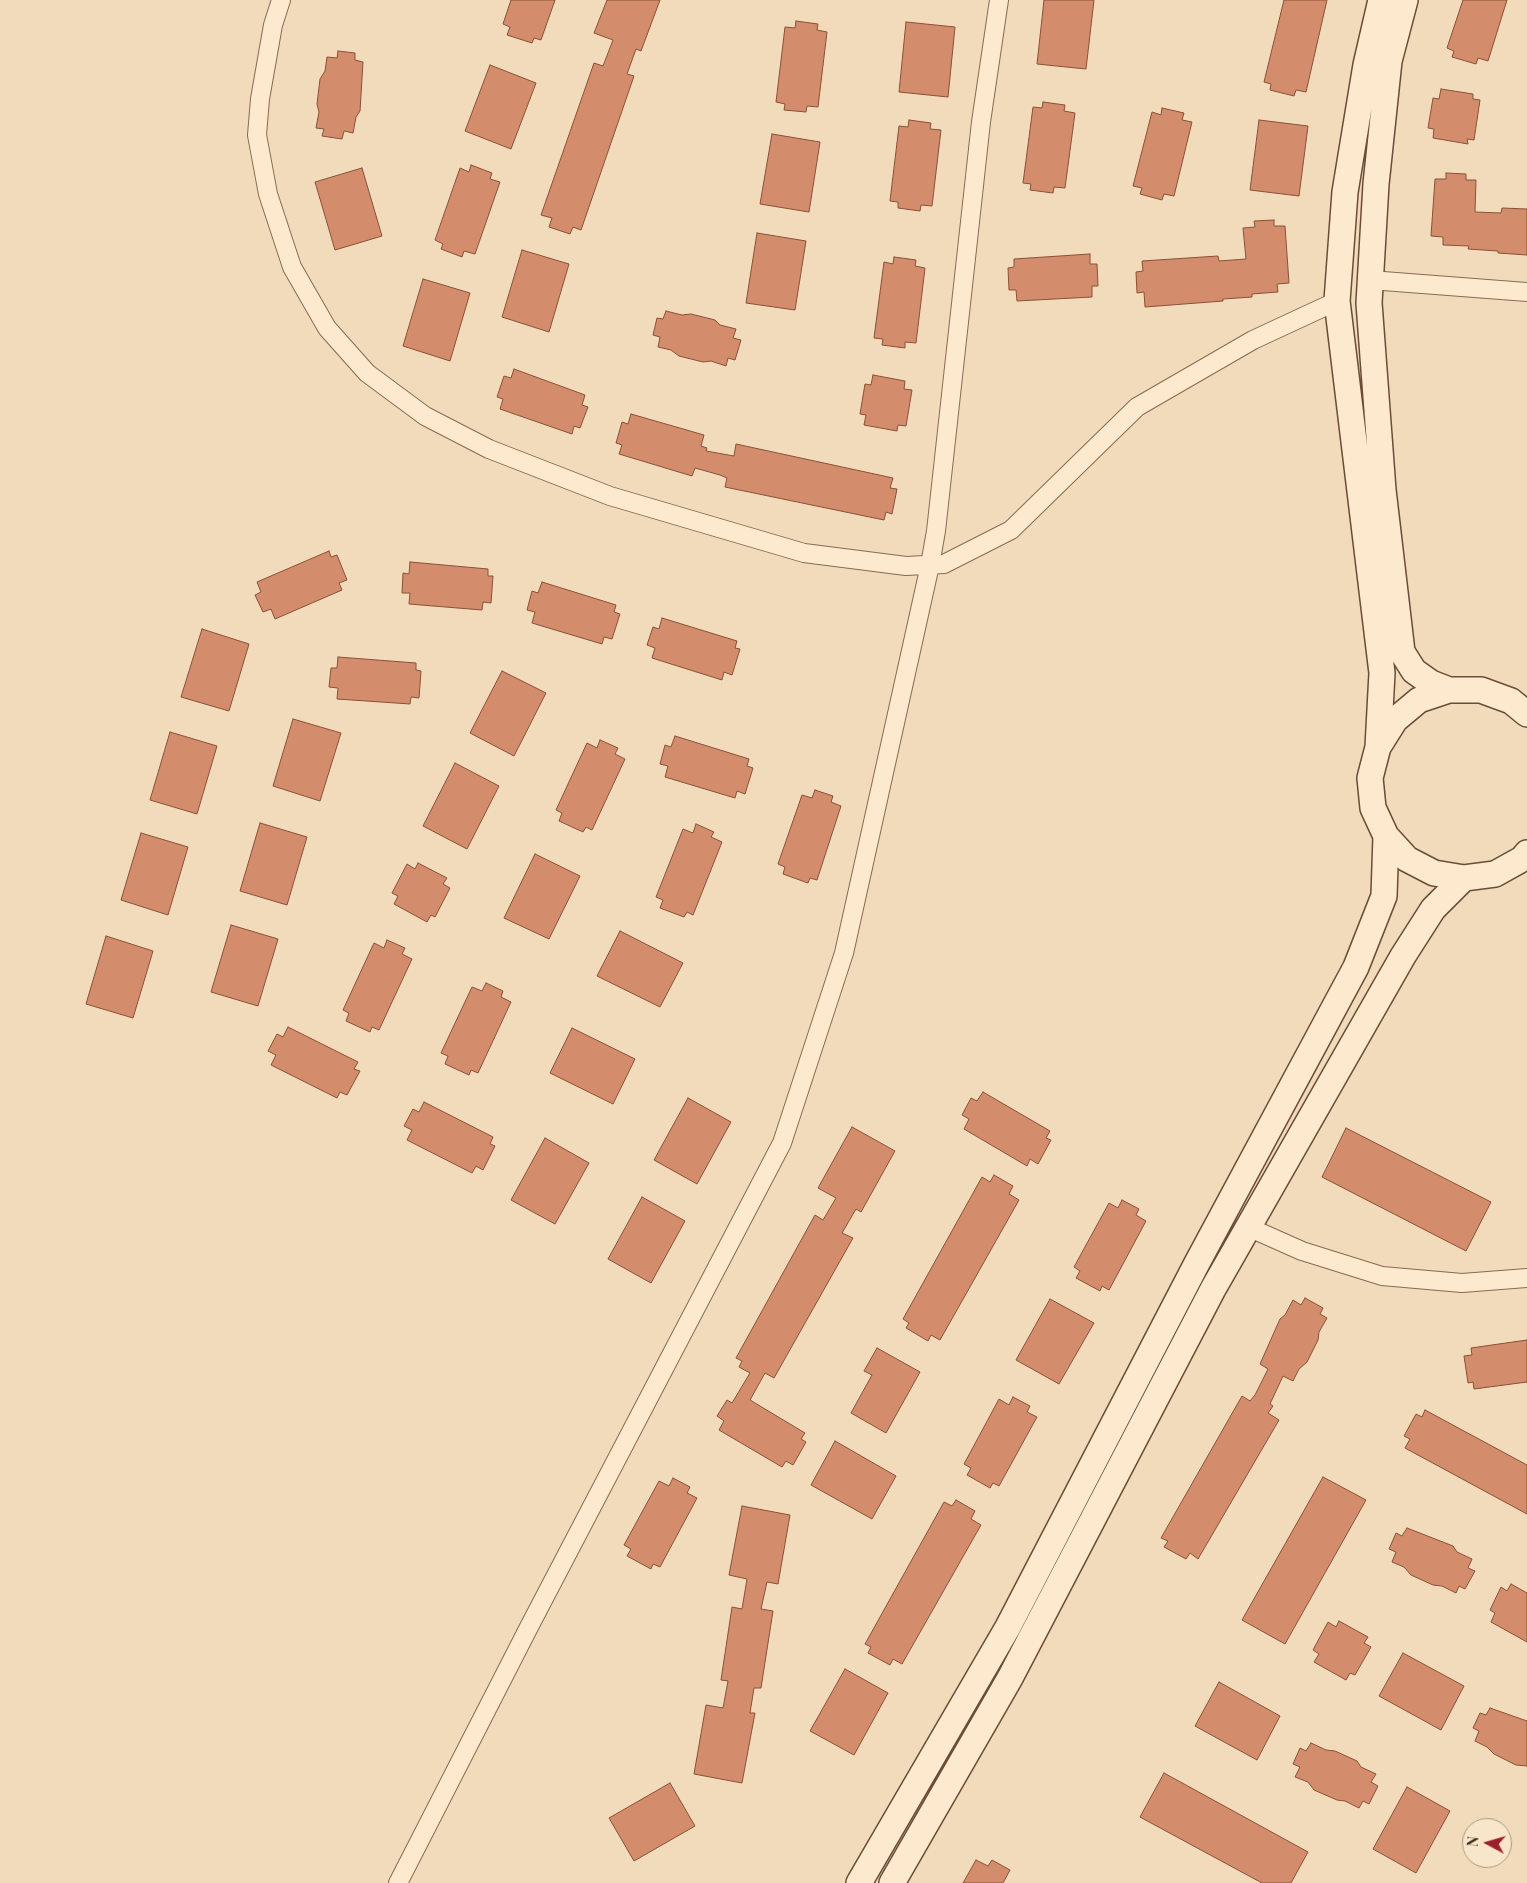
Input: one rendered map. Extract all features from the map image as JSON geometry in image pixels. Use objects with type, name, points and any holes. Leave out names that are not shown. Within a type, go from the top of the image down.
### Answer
[{"type":"street","points":[[281,0],[273,25],[260,99],[257,134],[268,194],[292,267],[327,328],[367,373],[425,416],[489,449],[610,496],[804,552],[906,566],[944,564],[1011,530],[1137,407],[1254,340],[1337,301]]},
{"type":"street","points":[[398,1883],[528,1627],[782,1143],[844,953],[930,565],[937,521],[981,122],[999,0]]},
{"type":"street","points":[[1381,0],[1366,64],[1345,192],[1337,301],[1382,672],[1378,747],[1370,778],[1374,808],[1386,836],[1407,859],[1434,873],[1464,878],[1495,874],[1522,859],[1527,853]]},
{"type":"street","points":[[1405,0],[1389,61],[1376,184],[1369,303],[1383,490],[1402,652],[1414,671],[1431,683],[1449,690]]},
{"type":"street","points":[[1370,280],[1527,292]]},
{"type":"street","points":[[1378,747],[1395,720],[1419,700],[1449,690],[1481,690],[1511,701],[1527,714]]},
{"type":"street","points":[[860,1883],[1008,1627],[1197,1263],[1356,967],[1384,896],[1386,836]]},
{"type":"street","points":[[892,1883],[1010,1678],[1204,1306],[1248,1227],[1403,956],[1433,909],[1464,878]]},
{"type":"street","points":[[1248,1227],[1302,1251],[1382,1276],[1462,1283],[1527,1278]]},
{"type":"building","points":[[511,0],[555,0],[541,40],[534,38],[532,43],[507,35],[510,27],[503,24]]},
{"type":"building","points":[[607,0],[660,0],[641,51],[636,49],[627,74],[634,76],[581,230],[573,227],[570,234],[549,227],[552,218],[541,215],[594,63],[603,66],[613,40],[594,33]]},
{"type":"building","points":[[1044,0],[1094,0],[1086,69],[1037,64]]},
{"type":"building","points":[[1284,0],[1327,0],[1306,92],[1296,90],[1294,96],[1270,90],[1271,84],[1264,82]]},
{"type":"building","points":[[1463,0],[1507,0],[1488,61],[1478,58],[1476,64],[1452,57],[1454,51],[1447,48]]},
{"type":"building","points":[[796,21],[818,24],[817,30],[827,32],[818,107],[807,106],[806,112],[784,110],[785,104],[776,102],[785,27],[795,28]]},
{"type":"building","points":[[906,22],[955,27],[948,97],[899,92]]},
{"type":"building","points":[[338,51],[355,53],[355,60],[363,62],[360,111],[356,117],[353,133],[344,131],[342,139],[322,136],[324,129],[316,128],[319,112],[317,104],[320,79],[325,71],[327,57],[337,58]]},
{"type":"building","points":[[490,65],[536,83],[511,149],[465,131]]},
{"type":"building","points":[[1441,89],[1473,94],[1473,99],[1480,100],[1474,140],[1467,139],[1468,144],[1433,138],[1434,129],[1428,128],[1433,98],[1439,99]]},
{"type":"building","points":[[1043,102],[1065,105],[1064,111],[1075,113],[1065,188],[1054,187],[1053,193],[1030,190],[1031,184],[1023,183],[1033,107],[1042,108]]},
{"type":"building","points":[[1162,108],[1184,113],[1182,120],[1192,122],[1174,196],[1164,194],[1162,200],[1140,194],[1142,188],[1133,186],[1152,112],[1161,115]]},
{"type":"building","points":[[909,120],[931,123],[930,129],[941,130],[932,206],[921,205],[920,211],[898,208],[898,202],[890,201],[899,126],[908,127]]},
{"type":"building","points":[[1259,120],[1308,126],[1299,196],[1250,190]]},
{"type":"building","points":[[772,134],[820,142],[809,212],[760,204]]},
{"type":"building","points":[[471,165],[492,173],[490,179],[500,182],[475,254],[464,251],[462,257],[441,249],[443,244],[435,240],[460,168],[469,172]]},
{"type":"building","points":[[362,168],[382,236],[335,250],[315,182]]},
{"type":"building","points":[[1446,173],[1466,174],[1466,180],[1476,180],[1475,212],[1501,213],[1502,208],[1527,209],[1527,255],[1468,249],[1469,246],[1443,245],[1443,237],[1431,236],[1435,179],[1446,179]]},
{"type":"building","points":[[1274,220],[1274,226],[1285,226],[1289,283],[1277,284],[1278,292],[1252,294],[1252,297],[1223,299],[1223,301],[1145,307],[1144,292],[1137,293],[1136,272],[1143,271],[1142,261],[1218,256],[1219,261],[1246,259],[1243,228],[1255,227],[1254,221]]},
{"type":"building","points":[[757,233],[806,241],[795,310],[746,303]]},
{"type":"building","points":[[522,250],[569,264],[549,332],[502,317]]},
{"type":"building","points":[[1090,254],[1090,264],[1097,264],[1098,286],[1092,286],[1092,297],[1017,301],[1016,290],[1009,290],[1008,268],[1014,267],[1014,259]]},
{"type":"building","points":[[894,257],[916,260],[915,266],[925,268],[916,343],[905,342],[905,348],[882,345],[883,339],[874,338],[884,262],[893,264]]},
{"type":"building","points":[[423,279],[470,293],[450,361],[403,346]]},
{"type":"building","points":[[666,311],[682,315],[691,314],[715,320],[720,325],[736,329],[733,338],[741,340],[735,360],[728,358],[726,366],[711,361],[703,362],[679,356],[671,350],[658,347],[660,337],[653,335],[657,318],[663,319]]},
{"type":"building","points":[[514,369],[585,395],[582,405],[588,407],[580,428],[574,426],[572,434],[500,409],[503,399],[497,397],[504,376],[511,378]]},
{"type":"building","points":[[873,375],[905,381],[904,389],[912,390],[906,426],[898,425],[897,431],[864,425],[866,415],[860,414],[865,384],[871,385]]},
{"type":"building","points":[[631,414],[704,435],[701,446],[707,448],[706,451],[734,456],[736,444],[893,478],[890,488],[897,489],[892,514],[886,512],[884,520],[725,487],[727,478],[720,475],[695,468],[692,476],[619,454],[622,445],[616,443],[622,422],[628,424]]},
{"type":"building","points":[[329,551],[331,557],[337,555],[347,580],[339,583],[342,590],[275,619],[271,609],[263,612],[255,595],[261,592],[257,582]]},
{"type":"building","points":[[410,562],[488,569],[488,576],[493,576],[491,603],[483,602],[482,610],[409,604],[410,593],[402,593],[403,573],[409,574]]},
{"type":"building","points":[[542,582],[616,605],[614,612],[620,614],[612,639],[604,637],[602,644],[532,623],[535,612],[527,610],[532,591],[538,593]]},
{"type":"building","points":[[662,618],[737,641],[735,648],[740,649],[732,675],[724,672],[722,680],[652,658],[655,648],[647,645],[653,627],[659,629]]},
{"type":"building","points":[[202,629],[249,644],[229,711],[181,697]]},
{"type":"building","points":[[338,657],[416,663],[416,670],[421,671],[419,698],[411,697],[410,704],[337,699],[338,688],[329,687],[331,668],[337,668]]},
{"type":"building","points":[[502,671],[546,693],[514,756],[470,733]]},
{"type":"building","points":[[293,719],[341,733],[320,801],[273,786]]},
{"type":"building","points":[[170,732],[217,746],[197,814],[150,800]]},
{"type":"building","points":[[675,736],[749,759],[747,766],[753,768],[745,794],[737,791],[735,798],[665,777],[668,766],[660,764],[665,745],[671,747]]},
{"type":"building","points":[[600,740],[618,748],[615,754],[625,759],[592,830],[586,827],[583,832],[559,821],[562,813],[556,810],[587,743],[597,748]]},
{"type":"building","points":[[455,763],[499,786],[467,849],[423,826]]},
{"type":"building","points":[[815,790],[833,796],[831,802],[841,806],[817,880],[810,878],[808,883],[783,874],[785,867],[778,864],[802,795],[812,798]]},
{"type":"building","points":[[260,823],[307,837],[287,905],[240,891]]},
{"type":"building","points":[[696,824],[714,832],[711,837],[722,842],[693,915],[687,912],[684,917],[660,908],[663,900],[656,897],[683,829],[693,833]]},
{"type":"building","points":[[141,833],[188,847],[168,915],[121,900]]},
{"type":"building","points":[[535,854],[580,876],[549,939],[504,918]]},
{"type":"building","points":[[418,863],[447,878],[443,884],[450,888],[435,917],[431,915],[427,922],[394,904],[398,896],[392,893],[407,864],[415,869]]},
{"type":"building","points":[[231,925],[278,939],[258,1006],[211,992]]},
{"type":"building","points":[[620,931],[683,963],[660,1007],[597,976]]},
{"type":"building","points":[[106,936],[153,951],[133,1018],[86,1004]]},
{"type":"building","points":[[387,940],[405,948],[402,954],[412,959],[379,1030],[372,1027],[370,1032],[346,1021],[349,1013],[343,1010],[374,943],[384,948]]},
{"type":"building","points":[[486,983],[503,991],[501,997],[511,1002],[478,1073],[471,1070],[469,1075],[445,1064],[448,1056],[441,1053],[472,987],[482,991]]},
{"type":"building","points":[[288,1027],[358,1062],[354,1069],[360,1071],[347,1095],[340,1092],[337,1098],[271,1065],[276,1055],[268,1051],[277,1034],[283,1037]]},
{"type":"building","points":[[572,1028],[635,1059],[613,1104],[550,1073]]},
{"type":"building","points":[[983,1092],[1050,1131],[1046,1138],[1051,1140],[1038,1164],[1030,1159],[1027,1166],[964,1129],[969,1119],[962,1115],[971,1098],[977,1101]]},
{"type":"building","points":[[688,1098],[731,1122],[697,1184],[654,1160]]},
{"type":"building","points":[[424,1102],[493,1137],[490,1144],[495,1146],[483,1170],[476,1166],[472,1173],[407,1140],[412,1130],[404,1126],[413,1109],[419,1112]]},
{"type":"building","points":[[852,1127],[895,1151],[861,1212],[856,1209],[842,1233],[853,1238],[774,1378],[765,1373],[750,1400],[805,1433],[801,1439],[806,1442],[793,1465],[786,1461],[782,1467],[719,1430],[724,1421],[717,1416],[727,1400],[732,1403],[750,1373],[739,1367],[742,1361],[736,1358],[815,1215],[823,1220],[836,1198],[818,1188]]},
{"type":"building","points":[[1346,1128],[1491,1202],[1466,1251],[1322,1177]]},
{"type":"building","points":[[545,1138],[589,1163],[555,1224],[511,1200]]},
{"type":"building","points":[[994,1175],[1013,1186],[1009,1194],[1019,1200],[940,1340],[931,1335],[928,1341],[906,1328],[909,1323],[903,1319],[982,1177],[990,1182]]},
{"type":"building","points":[[642,1197],[685,1221],[651,1283],[608,1259]]},
{"type":"building","points":[[1122,1200],[1139,1209],[1136,1215],[1146,1221],[1109,1290],[1102,1286],[1100,1291],[1076,1278],[1080,1271],[1074,1267],[1109,1203],[1118,1208]]},
{"type":"building","points":[[1305,1298],[1323,1308],[1320,1314],[1327,1318],[1319,1332],[1318,1340],[1307,1362],[1299,1369],[1293,1381],[1283,1376],[1270,1404],[1273,1406],[1268,1413],[1279,1420],[1198,1559],[1190,1553],[1186,1559],[1164,1547],[1168,1541],[1161,1538],[1242,1396],[1250,1401],[1255,1395],[1268,1369],[1260,1364],[1280,1319],[1285,1315],[1293,1300],[1301,1305]]},
{"type":"building","points":[[1050,1299],[1094,1323],[1059,1384],[1016,1360]]},
{"type":"building","points":[[1527,1340],[1527,1382],[1474,1389],[1473,1382],[1468,1383],[1464,1356],[1472,1355],[1471,1348]]},
{"type":"building","points":[[877,1348],[920,1372],[886,1433],[851,1413],[872,1375],[864,1371]]},
{"type":"building","points":[[1013,1397],[1030,1406],[1027,1412],[1037,1417],[999,1486],[993,1483],[990,1488],[967,1475],[971,1468],[964,1464],[999,1399],[1009,1405]]},
{"type":"building","points":[[1425,1410],[1527,1465],[1527,1514],[1405,1448],[1410,1439],[1404,1436],[1416,1414],[1422,1417]]},
{"type":"building","points":[[835,1441],[896,1476],[872,1519],[811,1485]]},
{"type":"building","points":[[1323,1477],[1366,1500],[1285,1644],[1242,1620]]},
{"type":"building","points":[[673,1478],[690,1487],[687,1493],[697,1498],[660,1567],[653,1564],[651,1569],[627,1556],[631,1549],[624,1545],[659,1481],[669,1486]]},
{"type":"building","points":[[956,1500],[975,1511],[971,1519],[981,1525],[902,1664],[893,1659],[890,1665],[868,1653],[871,1647],[865,1644],[944,1502],[952,1506]]},
{"type":"building","points":[[742,1506],[790,1515],[778,1584],[767,1582],[761,1609],[773,1611],[761,1688],[754,1688],[750,1713],[755,1713],[742,1783],[694,1774],[706,1705],[723,1708],[728,1681],[721,1680],[732,1607],[742,1609],[747,1579],[729,1575]]},
{"type":"building","points":[[1407,1528],[1453,1546],[1457,1552],[1472,1559],[1468,1568],[1475,1571],[1465,1589],[1459,1586],[1456,1593],[1442,1586],[1433,1585],[1411,1575],[1404,1567],[1392,1562],[1396,1552],[1389,1549],[1396,1533],[1402,1536]]},
{"type":"building","points":[[1511,1584],[1527,1593],[1527,1642],[1491,1622],[1495,1613],[1490,1610],[1501,1587],[1507,1591]]},
{"type":"building","points":[[1339,1621],[1368,1637],[1364,1643],[1371,1647],[1355,1675],[1350,1673],[1346,1680],[1314,1662],[1319,1654],[1313,1650],[1328,1622],[1336,1627]]},
{"type":"building","points":[[1403,1653],[1464,1686],[1441,1730],[1379,1696]]},
{"type":"building","points":[[845,1669],[888,1693],[854,1755],[810,1731]]},
{"type":"building","points":[[1219,1682],[1280,1716],[1257,1760],[1195,1726]]},
{"type":"building","points":[[1490,1708],[1527,1721],[1527,1766],[1516,1765],[1494,1754],[1487,1747],[1475,1741],[1479,1731],[1473,1728],[1480,1713],[1486,1715]]},
{"type":"building","points":[[1311,1743],[1357,1761],[1361,1767],[1376,1774],[1371,1782],[1378,1786],[1369,1804],[1363,1801],[1359,1808],[1345,1801],[1337,1800],[1314,1790],[1308,1782],[1295,1777],[1300,1767],[1293,1764],[1300,1748],[1306,1751]]},
{"type":"building","points":[[1164,1773],[1308,1852],[1291,1883],[1262,1883],[1140,1817]]},
{"type":"building","points":[[670,1783],[695,1826],[634,1861],[609,1818]]},
{"type":"building","points":[[1407,1787],[1450,1811],[1416,1873],[1373,1849]]},
{"type":"building","points":[[976,1860],[988,1866],[992,1860],[1010,1870],[1003,1883],[963,1883]]}]
